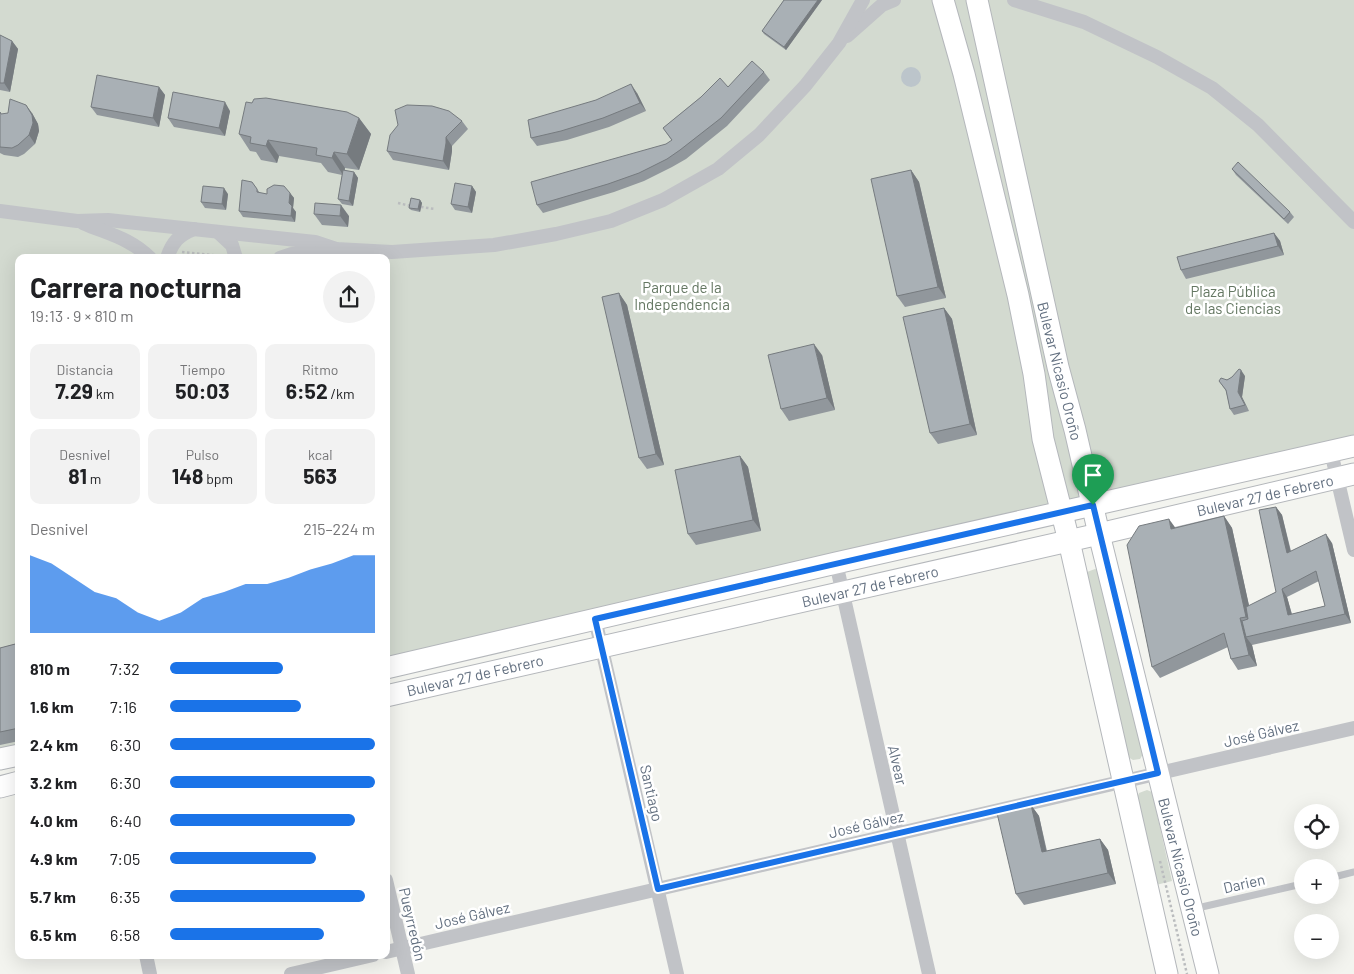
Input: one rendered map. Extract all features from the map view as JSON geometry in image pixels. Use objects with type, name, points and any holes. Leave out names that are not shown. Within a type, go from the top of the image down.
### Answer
[{"type":"main road","name":"Bulevar Nicasio Oroño","points":[[943,0],[964,74],[1018,295],[1034,374],[1043,439],[1069,541],[1167,974]]},
{"type":"main road","name":"Bulevar Nicasio Oroño","points":[[977,0],[1058,367],[1208,974]]},
{"type":"main road","name":"Bulevar 27 de Febrero","points":[[390,667],[836,563],[1354,446]]},
{"type":"main road","name":"Bulevar 27 de Febrero","points":[[390,695],[1346,476]]},
{"type":"main road","points":[[0,759],[15,756]]},
{"type":"main road","points":[[0,787],[15,783]]},
{"type":"street","points":[[0,211],[78,220],[108,220],[315,242],[336,249],[392,252],[494,245],[556,234],[611,221],[664,200],[718,169],[759,135],[806,86],[839,43],[864,0]]},
{"type":"street","points":[[839,43],[882,5],[894,0]]},
{"type":"street","points":[[1019,1],[1084,22],[1157,57],[1212,88],[1258,125],[1354,222]]},
{"type":"street","points":[[78,220],[108,234],[126,239],[146,254]]},
{"type":"street","points":[[173,254],[171,245],[184,233],[194,230]]},
{"type":"street","points":[[218,232],[232,245],[230,254]]},
{"type":"street","points":[[292,254],[314,254],[336,249]]},
{"type":"street","points":[[1331,452],[1346,476],[1354,550]]},
{"type":"street","name":"Alvear","points":[[836,563],[929,974]]},
{"type":"street","name":"Santiago","points":[[595,619],[677,974]]},
{"type":"street","name":"José Gálvez","points":[[390,951],[1354,728]]},
{"type":"street","name":"Pueyrredón","points":[[390,897],[408,974]]},
{"type":"street","points":[[147,959],[150,974]]},
{"type":"street","points":[[291,974],[356,959]]},
{"type":"lane","points":[[1339,876],[1354,872]]},
{"type":"lane","name":"Darien","points":[[1192,909],[1294,886]]},
{"type":"path","points":[[398,203],[412,206]]},
{"type":"path","points":[[421,207],[435,209]]},
{"type":"green space","name":"Parque de la Independencia","points":[[0,0],[1354,0],[1354,446],[390,667],[390,254],[15,254],[15,756],[0,759]]},
{"type":"green space","points":[[1095,569],[1100,571],[1143,754],[1140,759],[1133,760],[1128,757],[1084,576],[1087,572]]},
{"type":"green space","points":[[1147,790],[1152,792],[1172,881],[1156,885],[1137,798],[1139,793]]},
{"type":"shaded area","points":[[911,67],[918,70],[921,77],[918,84],[911,87],[904,84],[901,77],[904,70]]},
{"type":"building","points":[[784,0],[818,0],[784,47],[762,31]]},
{"type":"building","points":[[0,35],[12,41],[4,83],[0,83]]},
{"type":"building","points":[[752,61],[764,72],[721,118],[667,159],[639,173],[608,184],[537,205],[531,182],[666,144],[672,140],[663,128],[701,97],[720,78],[728,87]]},
{"type":"building","points":[[97,75],[159,87],[153,118],[91,107]]},
{"type":"building","points":[[631,84],[640,103],[603,118],[531,138],[528,120],[596,100]]},
{"type":"building","points":[[173,92],[225,102],[219,128],[168,118]]},
{"type":"building","points":[[266,98],[347,112],[359,118],[347,154],[334,152],[332,158],[316,155],[317,148],[268,140],[266,146],[250,143],[251,137],[239,134],[246,102],[252,103],[254,99]]},
{"type":"building","points":[[10,99],[26,105],[32,115],[33,123],[29,135],[12,148],[0,147],[0,112],[1,114],[8,113]]},
{"type":"building","points":[[407,105],[432,106],[449,111],[462,121],[446,137],[443,161],[387,151],[390,135],[398,125],[395,110]]},
{"type":"building","points":[[1238,162],[1290,212],[1284,219],[1232,169]]},
{"type":"building","points":[[343,170],[354,172],[349,201],[338,199]]},
{"type":"building","points":[[911,170],[938,287],[897,296],[871,179]]},
{"type":"building","points":[[242,180],[252,182],[257,192],[267,194],[267,189],[274,185],[284,186],[290,193],[291,216],[239,211]]},
{"type":"building","points":[[455,183],[472,186],[468,207],[451,204]]},
{"type":"building","points":[[203,186],[224,188],[222,204],[201,202]]},
{"type":"building","points":[[411,198],[420,200],[418,209],[409,208]]},
{"type":"building","points":[[315,203],[341,205],[340,216],[314,214]]},
{"type":"building","points":[[1274,233],[1278,246],[1181,270],[1177,257]]},
{"type":"building","points":[[619,293],[656,454],[639,458],[602,297]]},
{"type":"building","points":[[944,308],[970,424],[930,433],[903,317]]},
{"type":"building","points":[[814,344],[827,398],[781,409],[768,355]]},
{"type":"building","points":[[1239,369],[1241,370],[1238,392],[1245,405],[1230,409],[1226,390],[1219,381],[1221,378],[1227,380],[1232,377]]},
{"type":"building","points":[[740,456],[753,520],[688,534],[675,470]]},
{"type":"building","points":[[1276,507],[1287,553],[1326,534],[1345,614],[1246,637],[1242,621],[1248,619],[1246,607],[1276,592],[1259,510]],"holes":[[[1316,571],[1325,606],[1288,615],[1282,589]]]},
{"type":"building","points":[[1224,516],[1246,617],[1240,618],[1249,655],[1231,659],[1224,633],[1152,667],[1127,545],[1139,526],[1169,519],[1171,529]]},
{"type":"building","points":[[15,644],[15,729],[0,732],[0,648]]},
{"type":"building","points":[[1031,805],[1042,852],[1100,839],[1108,873],[1016,894],[997,813]]},
{"type":"route","points":[[1093,505],[1158,773],[658,889],[595,619],[1093,505]]},
{"type":"park label","name":"Plaza Pública de las Ciencias","points":[[1233,300]]}]
